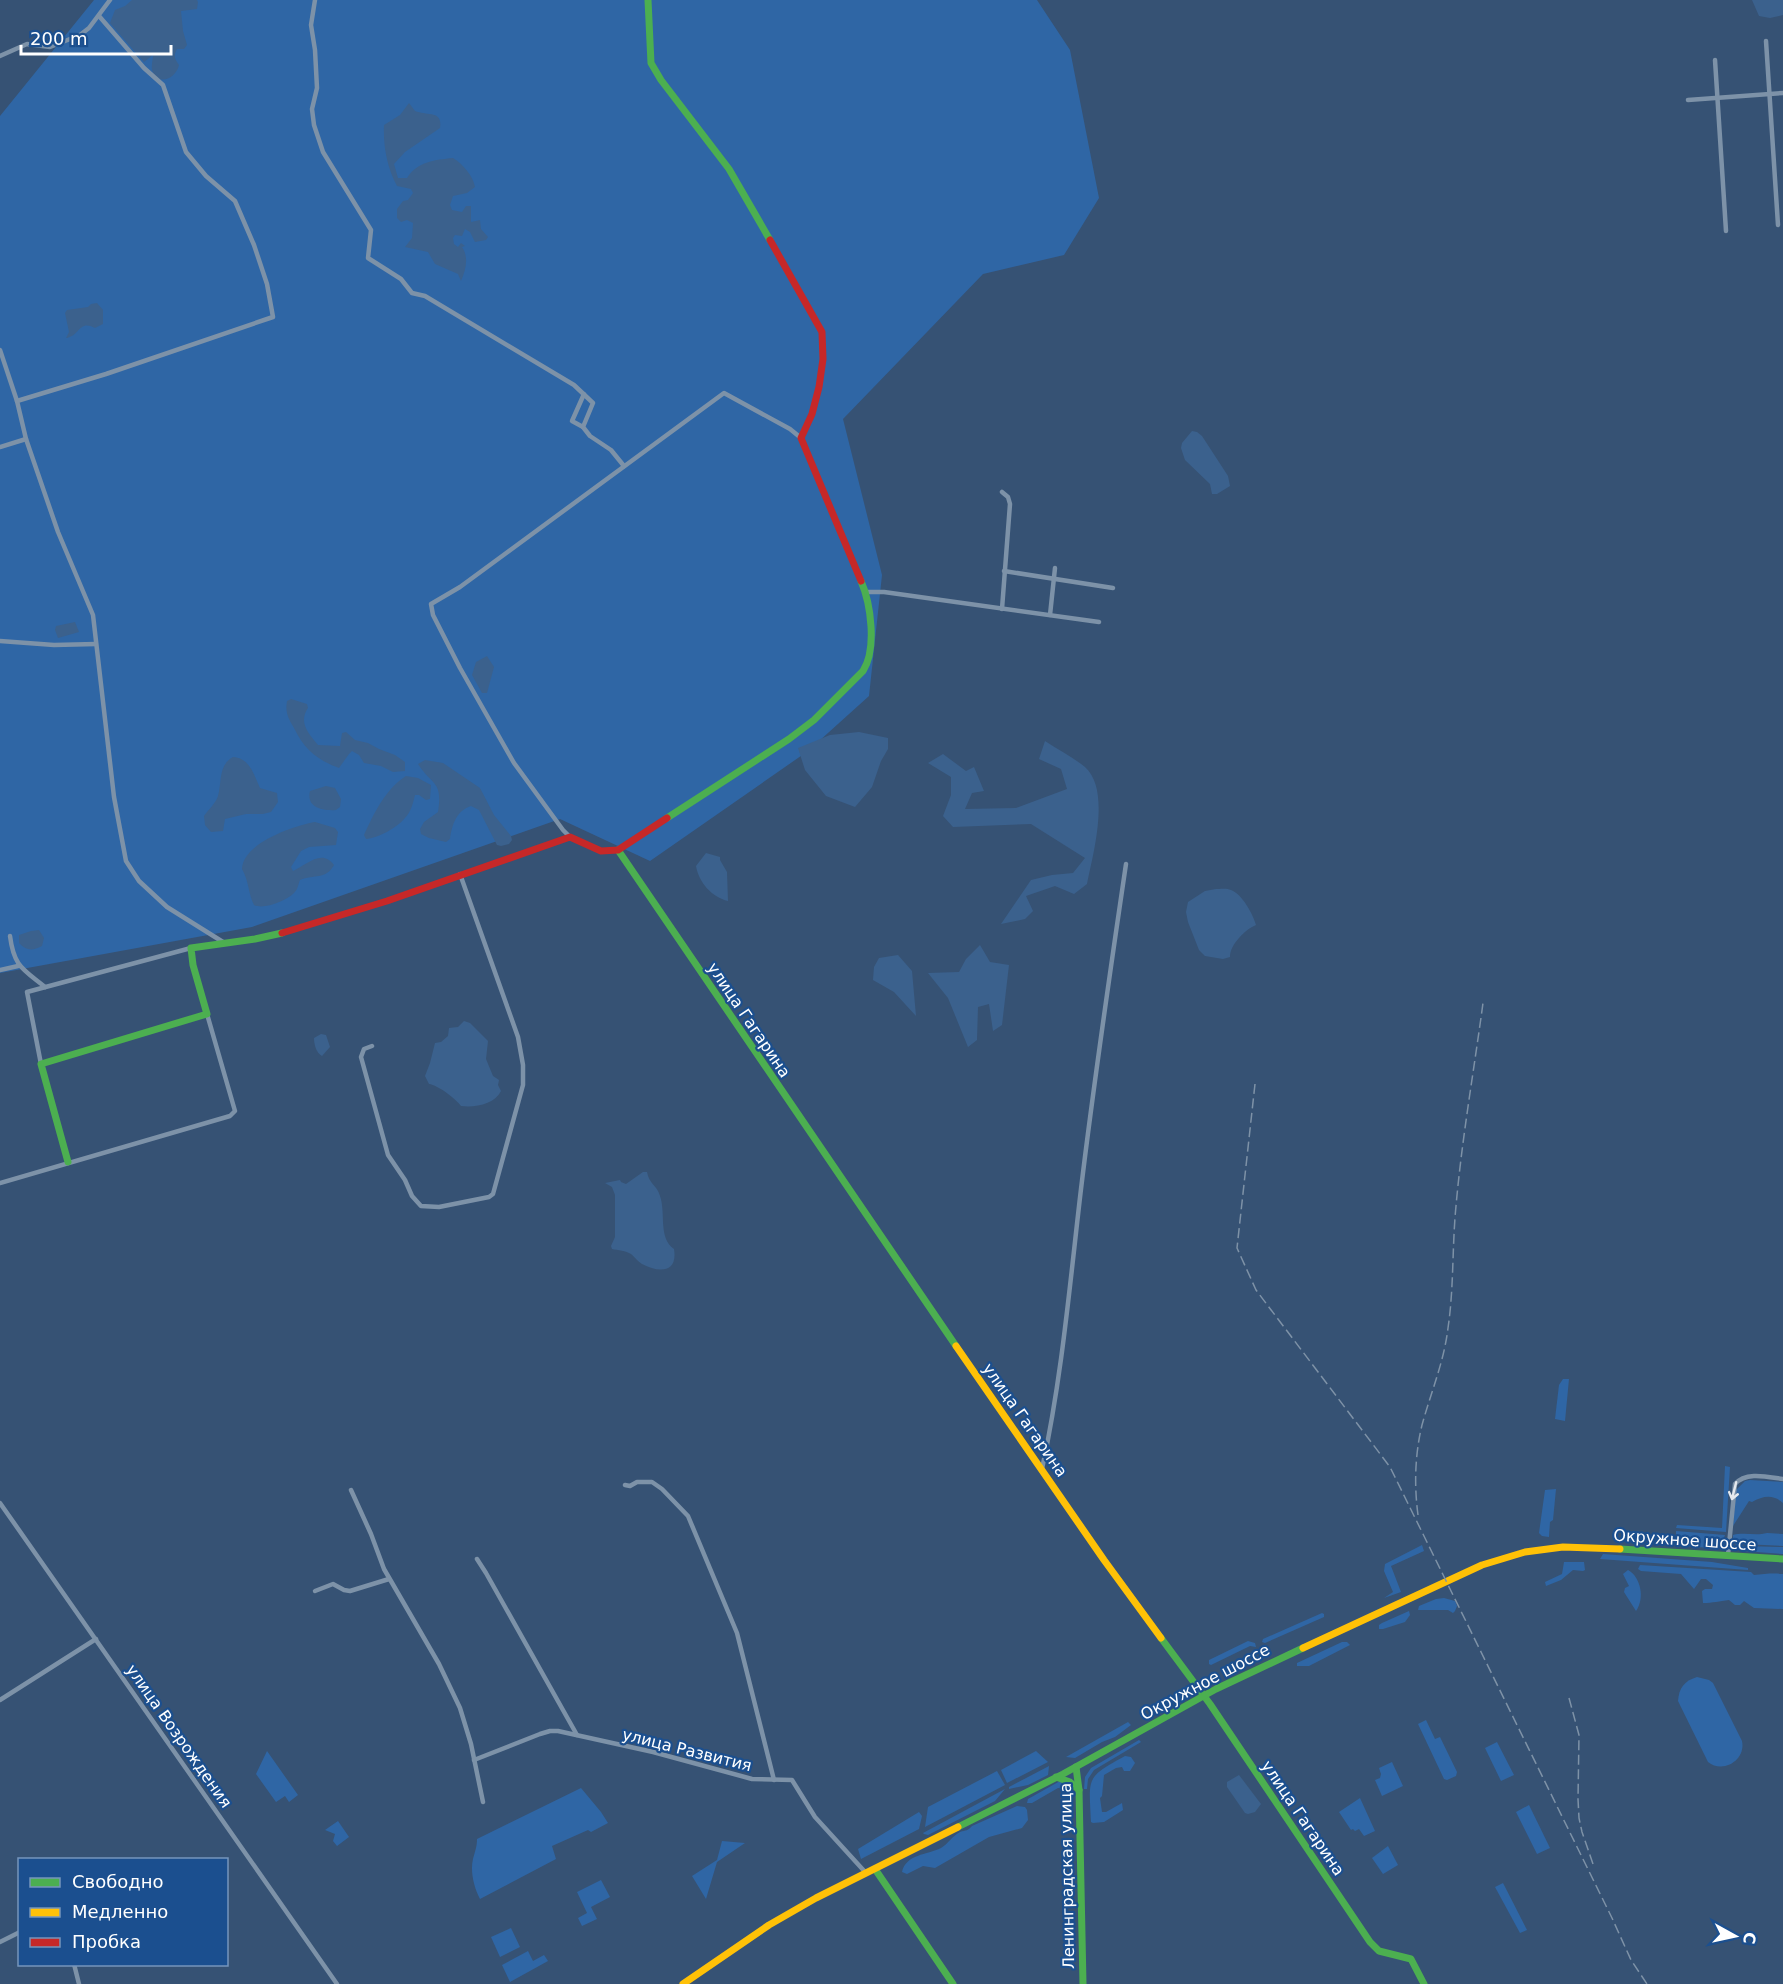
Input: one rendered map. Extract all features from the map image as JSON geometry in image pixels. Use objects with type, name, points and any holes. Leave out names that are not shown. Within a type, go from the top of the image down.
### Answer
[{"type":"street","points":[[0,56],[27,44],[50,47],[84,32],[110,0]]},
{"type":"street","points":[[315,0],[311,25],[315,50],[316,88],[312,109],[314,125],[323,152],[370,230],[368,258],[401,279],[412,293],[425,296],[574,385],[593,403],[583,427]]},
{"type":"street","points":[[648,0],[651,63],[661,80],[729,169],[820,328],[823,352],[820,378],[807,427],[801,438]]},
{"type":"street","points":[[16,401],[106,374],[273,317],[272,302],[254,245],[234,201],[206,176],[186,152],[163,85],[144,68],[99,16]]},
{"type":"street","points":[[1766,41],[1778,225]]},
{"type":"street","points":[[1715,60],[1726,231]]},
{"type":"street","points":[[1688,100],[1783,93]]},
{"type":"street","points":[[0,350],[26,439],[58,532],[93,615],[114,797],[126,861],[139,881],[167,907],[224,942]]},
{"type":"street","points":[[724,393],[790,429],[801,438],[866,592],[872,636],[868,663],[814,720],[789,739],[618,850],[601,851],[570,837],[563,830],[514,763],[451,651],[433,615],[431,604],[460,587],[624,466],[724,393]]},
{"type":"street","points":[[584,394],[572,421],[611,450],[624,466]]},
{"type":"street","points":[[0,447],[26,439]]},
{"type":"street","points":[[1002,492],[1008,497],[1010,504],[1002,609]]},
{"type":"street","points":[[1050,615],[1055,568]]},
{"type":"street","points":[[1004,571],[1113,588]]},
{"type":"street","points":[[866,592],[884,592],[1098,622]]},
{"type":"street","points":[[0,641],[54,645],[96,644]]},
{"type":"street","points":[[68,1162],[41,1064],[27,992],[191,948],[224,942],[248,942],[277,935],[570,837]]},
{"type":"street","name":"улица Гагарина","points":[[618,850],[753,1051],[1104,1560],[1204,1696],[1373,1946],[1382,1952],[1409,1958],[1414,1963],[1424,1984]]},
{"type":"street","points":[[1042,1469],[1056,1387],[1094,1083],[1126,864]]},
{"type":"street","points":[[372,1046],[364,1049],[361,1057],[388,1155],[405,1180],[412,1196],[421,1206],[439,1207],[489,1197],[493,1194],[523,1085],[523,1065],[518,1037],[460,874]]},
{"type":"street","points":[[10,936],[14,958],[18,966],[45,987]]},
{"type":"street","points":[[0,1183],[230,1116],[235,1111],[193,965],[191,948]]},
{"type":"street","points":[[0,970],[18,966]]},
{"type":"street","points":[[41,1064],[207,1014]]},
{"type":"street","points":[[1728,1556],[1735,1484],[1741,1478],[1748,1476],[1783,1479]]},
{"type":"street","points":[[625,1485],[652,1482],[688,1516],[737,1633],[774,1780]]},
{"type":"street","points":[[351,1490],[389,1579],[440,1664],[462,1716],[483,1802]]},
{"type":"street","name":"улица Возрождения","points":[[0,1503],[336,1984]]},
{"type":"street","name":"Окружное шоссе","points":[[683,1984],[782,1917],[1076,1767],[1204,1696],[1267,1664],[1487,1563],[1517,1554],[1577,1547],[1783,1559]]},
{"type":"street","points":[[477,1559],[577,1735]]},
{"type":"street","points":[[315,1591],[333,1584],[350,1591],[389,1579]]},
{"type":"street","points":[[0,1700],[96,1639]]},
{"type":"street","name":"улица Развития","points":[[474,1760],[550,1731],[654,1752],[752,1779],[792,1780],[815,1817],[866,1873]]},
{"type":"street","name":"Ленинградская улица","points":[[1076,1767],[1079,1790],[1083,1984]]},
{"type":"street","points":[[1056,1777],[1070,1782],[1079,1790]]},
{"type":"street","points":[[875,1869],[953,1984]]},
{"type":"street","points":[[0,1942],[18,1933]]},
{"type":"street","points":[[74,1966],[79,1984]]},
{"type":"shaded area","points":[[94,0],[1037,0],[1070,50],[1099,198],[1064,255],[983,274],[843,419],[882,575],[869,696],[808,751],[650,861],[560,819],[252,927],[0,973],[0,116]]},
{"type":"shaded area","points":[[132,0],[197,0],[198,2],[197,9],[181,11],[187,45],[184,49],[177,49],[175,57],[179,65],[174,74],[166,79],[162,80],[154,75],[153,55],[144,62],[110,23],[115,10]]},
{"type":"shaded area","points":[[1752,0],[1783,0],[1783,15],[1770,18],[1759,16]]},
{"type":"shaded area","points":[[409,103],[415,111],[437,116],[440,128],[405,152],[394,164],[398,178],[407,178],[416,168],[427,162],[453,158],[467,171],[474,183],[475,187],[467,193],[453,196],[450,205],[452,210],[462,212],[466,206],[471,206],[471,222],[480,220],[481,229],[488,237],[486,240],[475,242],[470,232],[465,229],[462,236],[455,235],[453,238],[454,244],[458,247],[461,243],[465,246],[462,247],[466,255],[466,264],[461,281],[458,274],[435,264],[428,252],[405,247],[412,238],[413,223],[407,220],[401,222],[397,218],[397,209],[413,193],[411,189],[397,186],[394,179],[386,156],[384,125],[400,115]]},
{"type":"shaded area","points":[[97,303],[103,310],[103,324],[95,328],[86,325],[71,337],[66,338],[69,332],[65,313],[67,310],[88,307]]},
{"type":"shaded area","points":[[1192,431],[1202,436],[1228,476],[1230,486],[1217,494],[1212,494],[1210,484],[1185,460],[1181,448],[1182,443]]},
{"type":"shaded area","points":[[75,622],[79,632],[58,638],[56,626]]},
{"type":"shaded area","points":[[487,656],[494,667],[487,693],[482,693],[472,675],[476,662]]},
{"type":"shaded area","points":[[291,699],[307,704],[304,723],[318,745],[340,746],[342,733],[346,732],[355,740],[395,755],[405,762],[405,771],[393,772],[381,766],[364,763],[359,755],[352,751],[339,768],[324,761],[307,748],[298,735],[287,712],[287,701]]},
{"type":"shaded area","points":[[859,732],[888,738],[888,749],[872,787],[855,807],[826,796],[805,770],[798,748],[830,735]]},
{"type":"shaded area","points":[[1045,741],[1076,760],[1093,777],[1099,806],[1096,840],[1087,884],[1074,894],[1055,886],[1026,896],[1033,911],[1025,919],[1001,924],[1031,880],[1073,873],[1085,858],[1031,824],[953,827],[943,816],[951,795],[951,777],[928,763],[943,754],[966,771],[974,767],[984,791],[972,793],[965,809],[1016,808],[1067,789],[1061,769],[1039,759]]},
{"type":"shaded area","points":[[233,757],[244,760],[260,788],[277,793],[278,802],[271,812],[225,819],[223,831],[211,832],[205,825],[204,816],[217,799],[221,774],[225,764]]},
{"type":"shaded area","points":[[425,760],[443,763],[480,788],[494,815],[511,836],[512,840],[509,844],[497,845],[479,810],[471,806],[458,815],[450,839],[446,842],[421,834],[420,829],[424,822],[438,812],[439,802],[438,789],[418,764]]},
{"type":"shaded area","points":[[406,776],[418,778],[431,785],[430,799],[426,800],[415,795],[410,810],[402,822],[382,835],[366,839],[364,835],[381,802],[392,787]]},
{"type":"shaded area","points":[[326,786],[335,788],[341,799],[340,807],[336,810],[321,809],[313,805],[309,797],[310,791]]},
{"type":"shaded area","points":[[315,822],[335,828],[338,832],[336,845],[309,847],[301,851],[291,867],[293,871],[314,859],[324,858],[334,865],[331,870],[323,875],[300,880],[294,893],[280,902],[269,906],[254,905],[242,869],[251,851],[282,832]]},
{"type":"shaded area","points":[[706,853],[720,857],[727,872],[728,901],[712,893],[700,878],[696,866]]},
{"type":"shaded area","points":[[1229,889],[1235,892],[1250,910],[1256,925],[1239,938],[1230,957],[1223,959],[1205,956],[1199,950],[1186,912],[1188,902],[1205,891]]},
{"type":"shaded area","points":[[39,930],[44,938],[42,946],[30,949],[19,943],[19,935]]},
{"type":"shaded area","points":[[980,945],[990,962],[1009,965],[1002,1025],[993,1031],[989,1004],[978,1007],[977,1040],[968,1047],[948,998],[928,973],[959,972],[966,959]]},
{"type":"shaded area","points":[[898,955],[912,971],[916,1016],[894,992],[873,980],[874,967],[879,958]]},
{"type":"shaded area","points":[[464,1021],[470,1023],[488,1041],[486,1059],[493,1076],[499,1080],[498,1085],[501,1091],[494,1099],[478,1106],[461,1106],[446,1093],[429,1084],[425,1076],[435,1043],[441,1042],[448,1036],[449,1028],[458,1027]]},
{"type":"shaded area","points":[[321,1034],[326,1035],[330,1047],[322,1056],[317,1051],[314,1040]]},
{"type":"shaded area","points":[[643,1172],[647,1172],[649,1179],[659,1192],[664,1232],[674,1249],[673,1263],[666,1269],[648,1267],[631,1254],[612,1249],[611,1246],[615,1237],[615,1195],[612,1187],[605,1183],[620,1180],[626,1184]]},
{"type":"shaded area","points":[[1563,1379],[1569,1379],[1565,1421],[1555,1419],[1559,1385]]},
{"type":"shaded area","points":[[1725,1466],[1730,1467],[1726,1532],[1676,1528],[1677,1525],[1722,1528]]},
{"type":"shaded area","points":[[1745,1481],[1783,1482],[1783,1503],[1768,1497],[1749,1501],[1733,1526],[1736,1490]]},
{"type":"shaded area","points":[[1556,1489],[1549,1537],[1542,1536],[1539,1533],[1545,1490]]},
{"type":"shaded area","points":[[1676,1531],[1725,1535],[1721,1545],[1713,1548],[1679,1546],[1676,1544]]},
{"type":"shaded area","points":[[1737,1534],[1783,1534],[1783,1546],[1742,1544],[1733,1538],[1733,1535]]},
{"type":"shaded area","points":[[1734,1542],[1743,1546],[1783,1547],[1783,1554],[1743,1551]]},
{"type":"shaded area","points":[[1422,1545],[1424,1551],[1391,1566],[1401,1592],[1384,1598],[1393,1592],[1384,1571],[1385,1564]]},
{"type":"shaded area","points":[[1603,1554],[1712,1562],[1748,1568],[1748,1570],[1600,1559]]},
{"type":"shaded area","points":[[1564,1562],[1584,1562],[1585,1570],[1573,1570],[1561,1580],[1546,1586],[1545,1582],[1562,1574]]},
{"type":"shaded area","points":[[1640,1565],[1751,1572],[1754,1575],[1783,1574],[1783,1609],[1754,1608],[1744,1601],[1740,1605],[1735,1605],[1729,1600],[1703,1603],[1702,1591],[1712,1589],[1713,1585],[1706,1579],[1701,1579],[1694,1589],[1681,1574],[1641,1571],[1638,1569]]},
{"type":"shaded area","points":[[1628,1570],[1639,1583],[1641,1595],[1636,1611],[1624,1592],[1629,1586],[1623,1574]]},
{"type":"shaded area","points":[[1444,1598],[1455,1601],[1457,1606],[1453,1613],[1448,1610],[1418,1610],[1419,1606]]},
{"type":"shaded area","points":[[1409,1611],[1410,1615],[1405,1622],[1379,1629],[1382,1623]]},
{"type":"shaded area","points":[[1322,1613],[1324,1617],[1265,1643],[1262,1642],[1263,1639]]},
{"type":"shaded area","points":[[1248,1641],[1255,1643],[1256,1647],[1250,1646],[1209,1664],[1209,1660]]},
{"type":"shaded area","points":[[1342,1642],[1350,1645],[1309,1666],[1297,1666],[1297,1663]]},
{"type":"shaded area","points":[[1697,1677],[1713,1683],[1742,1741],[1742,1748],[1737,1759],[1726,1766],[1708,1762],[1678,1701],[1683,1686]]},
{"type":"shaded area","points":[[1426,1720],[1435,1739],[1440,1737],[1457,1772],[1456,1776],[1447,1780],[1444,1779],[1418,1724]]},
{"type":"shaded area","points":[[1128,1722],[1131,1725],[1115,1737],[1075,1758],[1066,1757]]},
{"type":"shaded area","points":[[1139,1740],[1141,1742],[1094,1770],[1088,1779],[1087,1789],[1084,1789],[1085,1777],[1091,1768]]},
{"type":"shaded area","points":[[1497,1742],[1514,1775],[1501,1781],[1485,1748]]},
{"type":"shaded area","points":[[267,1751],[298,1795],[289,1802],[285,1796],[276,1802],[256,1774]]},
{"type":"shaded area","points":[[1036,1751],[1048,1762],[1007,1783],[1001,1770]]},
{"type":"shaded area","points":[[1125,1756],[1131,1757],[1135,1763],[1130,1771],[1124,1771],[1122,1767],[1104,1775],[1100,1798],[1102,1812],[1122,1803],[1123,1810],[1104,1822],[1093,1823],[1091,1822],[1090,1796],[1092,1780],[1103,1769]]},
{"type":"shaded area","points":[[1392,1762],[1403,1786],[1382,1796],[1375,1780],[1380,1778],[1379,1768]]},
{"type":"shaded area","points":[[1049,1766],[1048,1775],[1028,1785],[1009,1789],[1009,1787]]},
{"type":"shaded area","points":[[997,1771],[1005,1785],[925,1827],[928,1807]]},
{"type":"shaded area","points":[[1239,1775],[1261,1804],[1255,1812],[1245,1813],[1227,1787],[1227,1782]]},
{"type":"shaded area","points":[[1060,1781],[1070,1785],[1072,1789],[1058,1788],[1032,1803],[1027,1803],[1028,1799]]},
{"type":"shaded area","points":[[581,1788],[608,1823],[591,1832],[588,1830],[552,1846],[556,1859],[480,1899],[472,1874],[477,1839]]},
{"type":"shaded area","points":[[1005,1789],[995,1801],[928,1835],[923,1833]]},
{"type":"shaded area","points":[[1360,1798],[1375,1831],[1364,1836],[1359,1829],[1351,1830],[1339,1812]]},
{"type":"shaded area","points":[[1529,1805],[1550,1848],[1537,1854],[1516,1812]]},
{"type":"shaded area","points":[[1017,1806],[1025,1807],[1027,1810],[1028,1820],[1022,1828],[989,1837],[935,1868],[923,1866],[907,1874],[902,1872],[904,1866],[912,1858],[941,1848],[960,1832]]},
{"type":"shaded area","points":[[919,1812],[922,1816],[919,1829],[861,1859],[858,1849]]},
{"type":"shaded area","points":[[338,1821],[349,1837],[337,1846],[333,1841],[335,1834],[325,1830]]},
{"type":"shaded area","points":[[722,1841],[745,1843],[717,1862],[706,1899],[692,1876],[717,1860]]},
{"type":"shaded area","points":[[1388,1846],[1398,1865],[1383,1874],[1372,1858]]},
{"type":"shaded area","points":[[601,1880],[610,1897],[591,1907],[597,1919],[582,1926],[578,1918],[587,1913],[577,1892]]},
{"type":"shaded area","points":[[1503,1883],[1527,1930],[1520,1933],[1495,1887]]},
{"type":"shaded area","points":[[511,1928],[520,1947],[500,1957],[491,1937]]},
{"type":"shaded area","points":[[528,1951],[533,1961],[544,1955],[548,1961],[510,1982],[502,1965]]},
{"type":"railway","points":[[1418,1515],[1416,1492],[1418,1447],[1422,1425],[1444,1353],[1448,1328],[1459,1181],[1483,1003]]},
{"type":"railway","points":[[1255,1084],[1237,1248],[1256,1290],[1390,1467],[1631,1960],[1647,1984]]},
{"type":"railway","points":[[1569,1698],[1579,1735],[1579,1818],[1593,1864]]},
{"type":"traffic: fast","points":[[648,0],[651,63],[661,80],[729,169],[770,240]]},
{"type":"traffic: fast","points":[[667,818],[789,739],[814,720],[863,671],[870,651],[871,626],[861,581]]},
{"type":"traffic: fast","points":[[618,850],[956,1346]]},
{"type":"traffic: fast","points":[[68,1162],[41,1064],[207,1014],[193,965],[191,948],[282,933]]},
{"type":"traffic: fast","points":[[1620,1549],[1783,1559]]},
{"type":"traffic: fast","points":[[1161,1638],[1210,1704],[1370,1942],[1379,1951],[1411,1959],[1424,1984]]},
{"type":"traffic: fast","points":[[958,1827],[1063,1774],[1216,1689],[1303,1648]]},
{"type":"traffic: fast","points":[[1076,1767],[1079,1790],[1083,1984]]},
{"type":"traffic: fast","points":[[1056,1777],[1070,1782],[1079,1790]]},
{"type":"traffic: fast","points":[[875,1869],[953,1984]]},
{"type":"traffic: slow","points":[[956,1346],[1104,1560],[1161,1638]]},
{"type":"traffic: slow","points":[[1303,1648],[1482,1565],[1525,1552],[1563,1547],[1620,1549]]},
{"type":"traffic: slow","points":[[683,1984],[769,1925],[816,1898],[958,1827]]},
{"type":"traffic: jam","points":[[770,240],[822,332],[823,359],[819,387],[812,414],[801,438],[861,581]]},
{"type":"traffic: jam","points":[[282,933],[387,901],[570,837],[601,851],[618,850],[667,818]]}]
